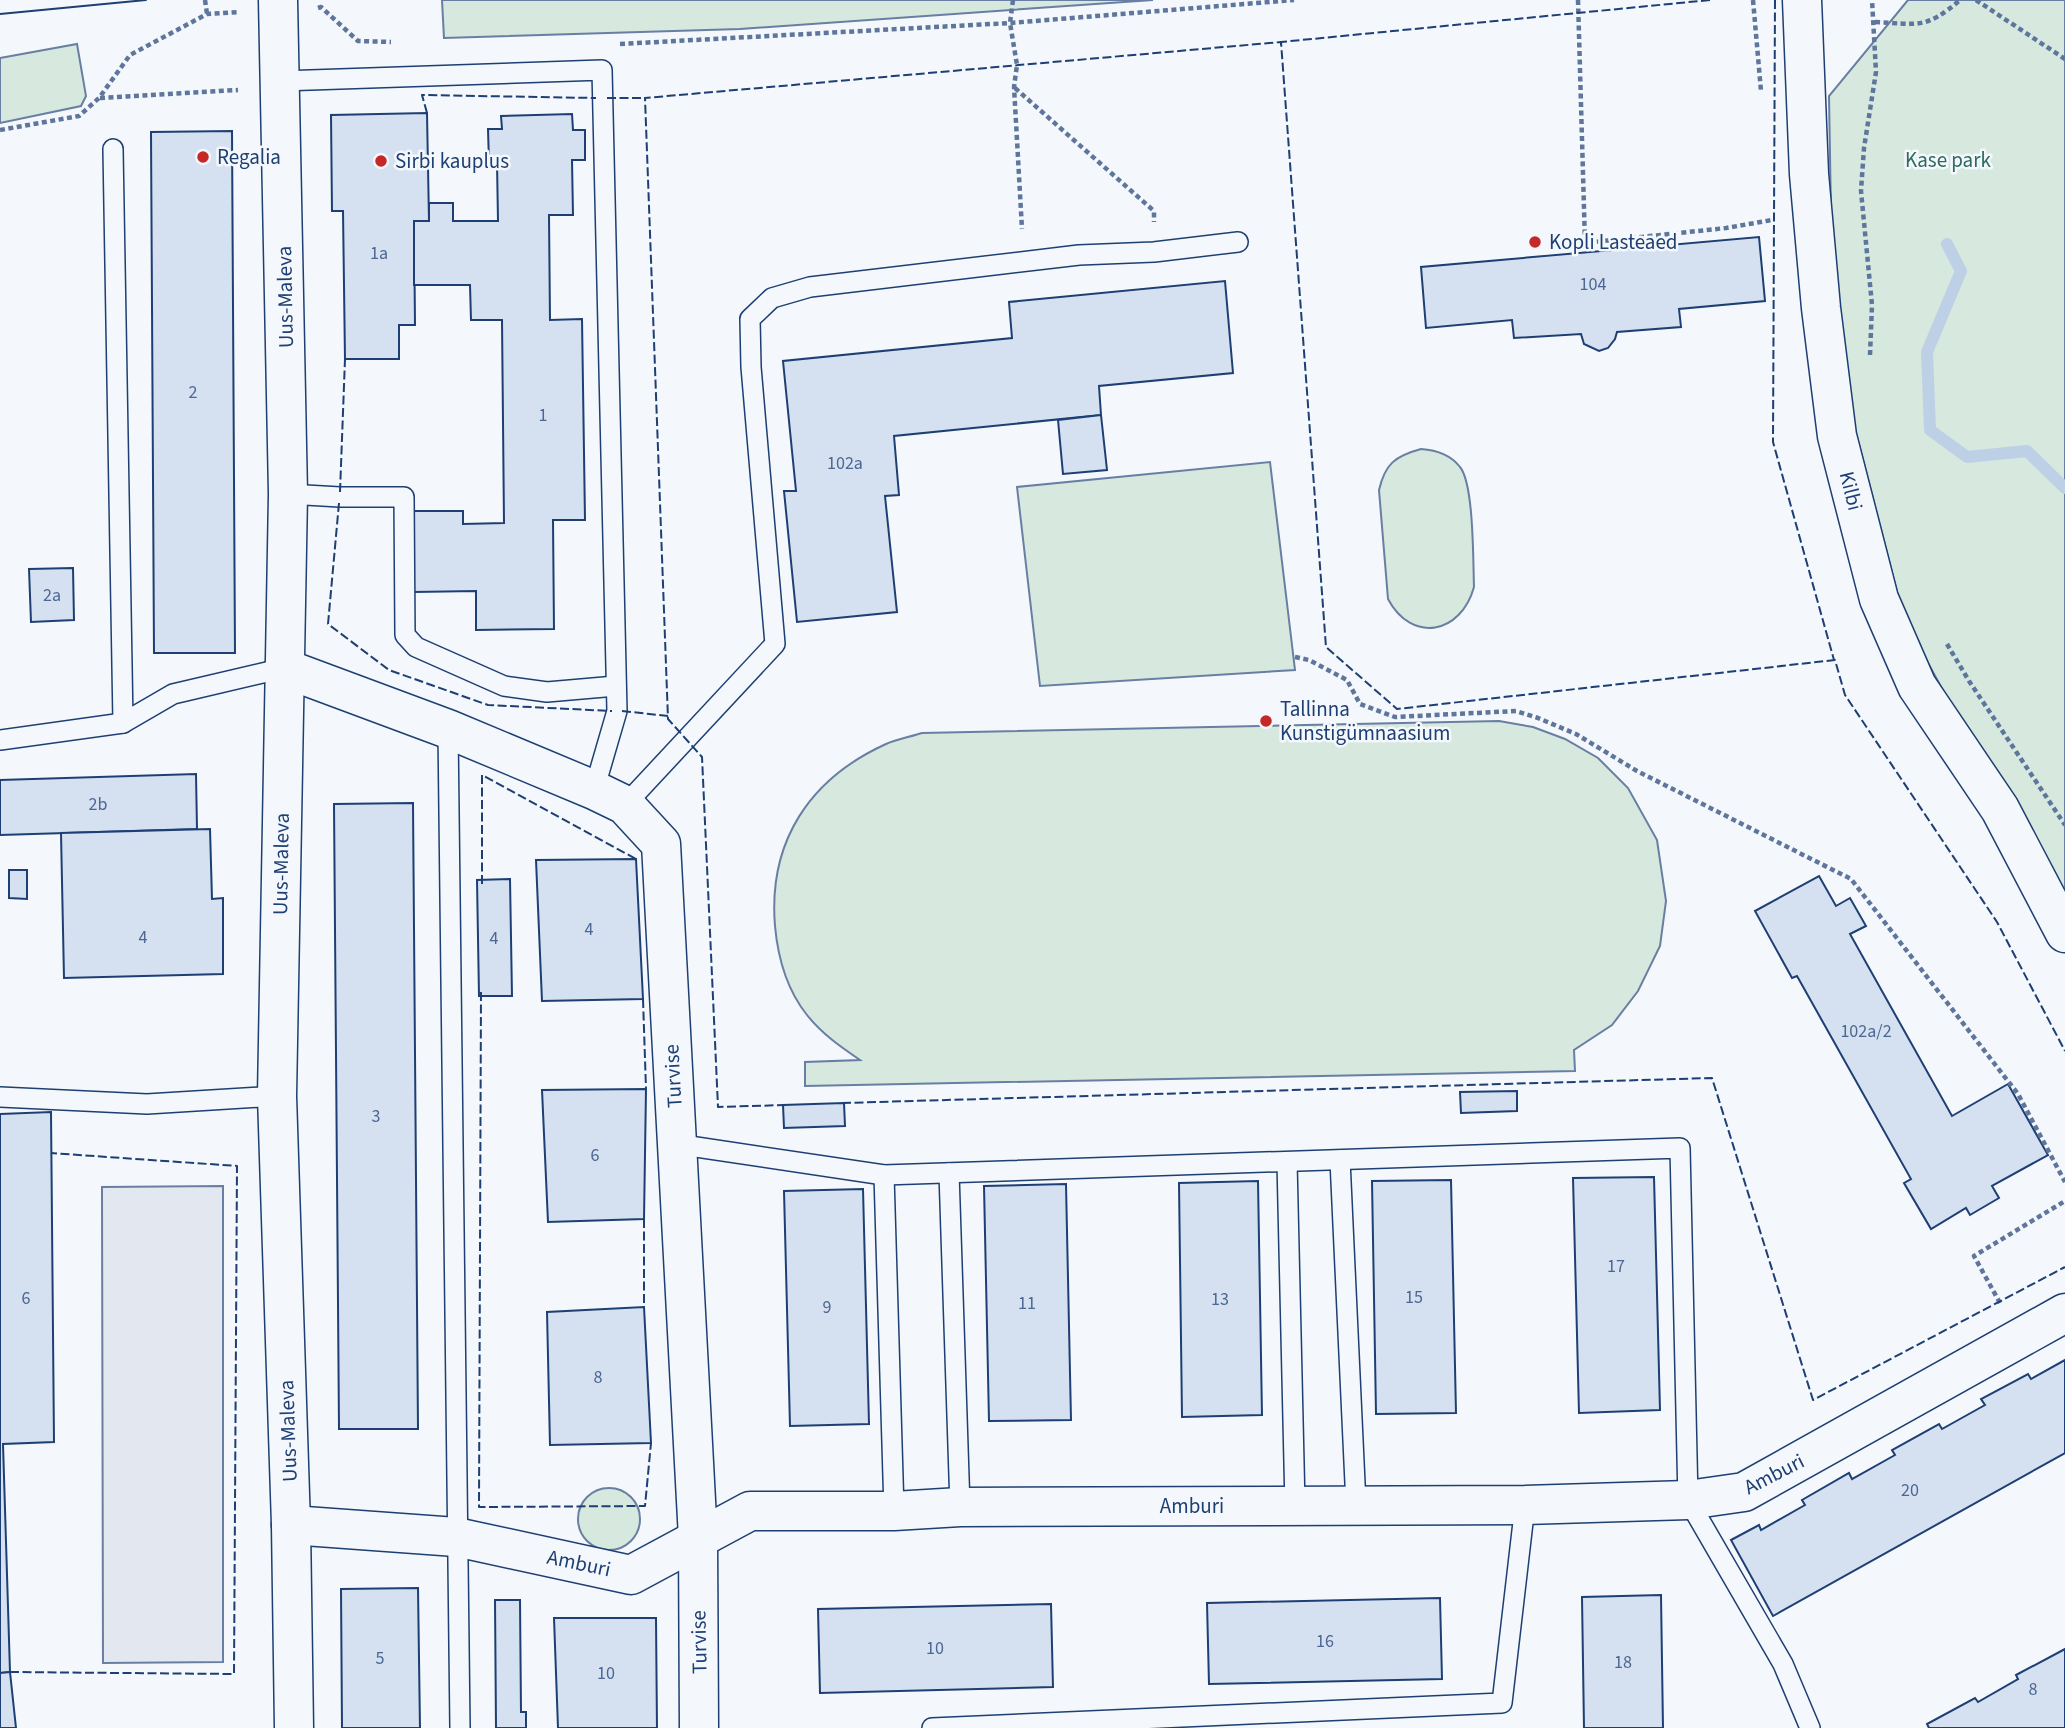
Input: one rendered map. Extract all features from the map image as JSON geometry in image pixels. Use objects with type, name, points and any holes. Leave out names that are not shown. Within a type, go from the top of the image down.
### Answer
[{"type":"street","name":"Kilbi","points":[[1802,0],[1809,174],[1821,308],[1838,436],[1879,599],[1917,686],[2000,809],[2065,933]]},
{"type":"street","name":"Uus-Maleva","points":[[280,7],[288,494],[277,1096],[291,1525],[294,1728]]},
{"type":"street","name":"Turvise","points":[[284,668],[448,729],[609,798],[661,844],[698,1538],[699,1728]]},
{"type":"street","name":"Amburi","points":[[291,1525],[456,1537],[631,1575],[750,1511],[894,1511],[960,1507],[1525,1505],[1688,1500],[1744,1492],[2065,1313]]},
{"type":"lane","points":[[281,81],[602,70],[617,711],[609,798]]},
{"type":"lane","points":[[113,149],[122,723]]},
{"type":"lane","points":[[609,798],[775,644],[751,367],[750,319],[772,298],[810,287],[1079,255],[1154,252],[1238,242]]},
{"type":"lane","points":[[288,494],[404,497],[405,635],[416,647],[504,686],[547,692],[616,686]]},
{"type":"lane","points":[[0,740],[122,723],[173,694],[284,668]]},
{"type":"lane","points":[[448,729],[460,1728]]},
{"type":"lane","points":[[0,1097],[147,1104],[277,1096]]},
{"type":"lane","points":[[676,1144],[884,1175],[1680,1148],[1688,1500],[1783,1664],[1810,1728]]},
{"type":"lane","points":[[1340,1160],[1356,1505]]},
{"type":"lane","points":[[1287,1162],[1295,1506]]},
{"type":"lane","points":[[949,1173],[960,1507]]},
{"type":"lane","points":[[884,1175],[894,1511]]},
{"type":"lane","points":[[932,1728],[1132,1724],[1502,1703],[1525,1505]]},
{"type":"path","points":[[205,0],[207,14]]},
{"type":"path","points":[[1013,0],[1010,23],[1017,65],[1014,87],[1022,262]]},
{"type":"path","points":[[609,44],[1010,23],[1294,0]]},
{"type":"path","points":[[1578,0],[1586,243],[1727,228],[1772,220]]},
{"type":"path","points":[[1870,358],[1872,305],[1861,191],[1864,148],[1876,72],[1872,0]]},
{"type":"path","points":[[1875,22],[1925,24],[1944,14],[1960,0]]},
{"type":"path","points":[[1976,0],[2065,59]]},
{"type":"path","points":[[0,130],[79,116],[99,99],[130,55],[207,14],[280,7],[321,8],[358,40],[396,43]]},
{"type":"path","points":[[1014,87],[1154,211],[1154,252]]},
{"type":"path","points":[[99,99],[244,89]]},
{"type":"path","points":[[1947,643],[1969,681],[2065,825]]},
{"type":"path","points":[[1295,657],[1309,660],[1348,680],[1360,704],[1395,717],[1516,711],[1538,718],[1576,734],[1637,771],[1851,879],[2018,1094],[2065,1182]]},
{"type":"path","points":[[2019,1338],[1974,1255],[2065,1200]]},
{"type":"green space","points":[[442,0],[1153,0],[740,29],[444,38]]},
{"type":"green space","name":"Kase park","points":[[1908,0],[2065,0],[2065,896],[2031,827],[1951,705],[1904,619],[1847,398],[1833,332],[1829,96]]},
{"type":"green space","points":[[77,44],[86,96],[81,106],[0,123],[0,58]]},
{"type":"green space","points":[[1421,449],[1442,453],[1460,467],[1468,489],[1472,524],[1474,587],[1468,603],[1458,615],[1435,628],[1410,623],[1388,599],[1379,490],[1384,474],[1392,462]]},
{"type":"green space","points":[[1270,462],[1295,670],[1040,686],[1017,487]]},
{"type":"green space","points":[[1499,721],[1533,727],[1565,739],[1598,758],[1628,788],[1657,840],[1666,901],[1660,946],[1638,991],[1612,1025],[1574,1050],[1575,1071],[805,1086],[805,1062],[860,1060],[813,1022],[789,985],[778,950],[775,926],[779,867],[787,841],[799,817],[815,795],[835,775],[859,758],[886,744],[922,733]]},
{"type":"green space","points":[[609,1488],[631,1497],[640,1519],[631,1541],[609,1550],[587,1541],[578,1519],[587,1497]]},
{"type":"shaded area","points":[[223,1186],[223,1662],[103,1663],[102,1187]]},
{"type":"building","points":[[427,113],[429,221],[414,221],[415,325],[399,325],[399,359],[345,359],[343,211],[332,211],[331,115]]},
{"type":"building","points":[[572,114],[573,130],[585,130],[585,160],[572,160],[573,215],[549,215],[550,320],[582,319],[585,520],[553,520],[554,629],[476,630],[476,591],[414,592],[412,511],[463,511],[463,524],[504,523],[502,320],[471,320],[470,285],[414,285],[414,221],[429,221],[429,203],[453,203],[453,221],[498,221],[497,163],[489,163],[488,129],[502,129],[501,116]]},
{"type":"building","points":[[232,131],[235,653],[154,653],[151,132]]},
{"type":"building","points":[[1759,237],[1765,301],[1679,309],[1681,327],[1617,332],[1608,348],[1599,351],[1584,344],[1581,334],[1514,338],[1512,320],[1426,328],[1421,267]]},
{"type":"building","points":[[1225,281],[1233,373],[1099,386],[1101,415],[894,436],[899,495],[885,496],[897,612],[797,622],[784,491],[796,491],[783,361],[1012,338],[1009,302]]},
{"type":"building","points":[[1101,415],[1107,470],[1063,474],[1058,420]]},
{"type":"building","points":[[73,568],[74,620],[31,622],[29,569]]},
{"type":"building","points":[[196,774],[197,829],[0,835],[0,780]]},
{"type":"building","points":[[413,803],[418,1429],[339,1429],[334,804]]},
{"type":"building","points":[[210,829],[212,899],[223,898],[223,974],[64,978],[61,833]]},
{"type":"building","points":[[636,859],[643,999],[542,1001],[536,860]]},
{"type":"building","points":[[9,870],[27,870],[27,899],[9,898]]},
{"type":"building","points":[[1819,876],[1836,906],[1850,898],[1866,926],[1850,934],[1952,1116],[2008,1084],[2048,1155],[1992,1186],[1999,1198],[1970,1215],[1966,1208],[1931,1229],[1904,1183],[1911,1179],[1797,976],[1792,978],[1755,911]]},
{"type":"building","points":[[510,879],[512,996],[479,996],[477,880]]},
{"type":"building","points":[[646,1089],[644,1219],[548,1222],[542,1090]]},
{"type":"building","points":[[1517,1091],[1517,1111],[1461,1113],[1460,1092]]},
{"type":"building","points":[[844,1103],[845,1126],[784,1128],[783,1105]]},
{"type":"building","points":[[51,1112],[54,1442],[3,1444],[10,1672],[0,1673],[0,1114]]},
{"type":"building","points":[[1654,1177],[1660,1410],[1579,1413],[1573,1178]]},
{"type":"building","points":[[1451,1180],[1456,1413],[1376,1414],[1372,1181]]},
{"type":"building","points":[[1258,1181],[1262,1415],[1182,1417],[1179,1183]]},
{"type":"building","points":[[1066,1184],[1071,1420],[989,1421],[984,1186]]},
{"type":"building","points":[[863,1189],[869,1424],[790,1426],[784,1191]]},
{"type":"building","points":[[644,1307],[651,1443],[550,1445],[547,1312]]},
{"type":"building","points":[[2065,1360],[2065,1453],[1773,1616],[1731,1540],[1759,1525],[1761,1530],[1805,1505],[1802,1500],[1849,1473],[1852,1479],[1895,1455],[1892,1450],[1939,1424],[1942,1429],[1985,1405],[1981,1399],[2028,1374],[2031,1379]]},
{"type":"building","points":[[418,1588],[420,1728],[342,1728],[341,1589]]},
{"type":"building","points":[[1661,1595],[1663,1728],[1584,1728],[1582,1597]]},
{"type":"building","points":[[1440,1598],[1442,1679],[1209,1684],[1207,1603]]},
{"type":"building","points":[[495,1600],[520,1600],[521,1712],[526,1712],[526,1728],[496,1728]]},
{"type":"building","points":[[1051,1604],[1053,1687],[820,1693],[818,1609]]},
{"type":"building","points":[[554,1618],[656,1618],[657,1728],[558,1728]]},
{"type":"building","points":[[2065,1649],[2065,1728],[1929,1728],[1927,1724],[1975,1698],[1978,1702],[2018,1679],[2016,1675]]},
{"type":"building","points":[[10,1672],[16,1728],[0,1728],[0,1673]]},
{"type":"waterway","points":[[1947,244],[1961,271],[1927,352],[1930,430],[1967,457],[2027,451],[2065,488]]},
{"type":"tram line","points":[[0,14],[146,0]]},
{"type":"fence","points":[[1281,45],[1281,42],[1710,0]]},
{"type":"fence","points":[[1775,0],[1773,442],[1834,660]]},
{"type":"fence","points":[[786,1105],[718,1107],[702,757],[668,719],[645,98],[1281,42],[1326,647],[1397,709],[1835,660],[1845,695],[1997,922],[2065,1051]]},
{"type":"fence","points":[[427,113],[422,95],[596,98]]},
{"type":"fence","points":[[607,98],[645,98]]},
{"type":"fence","points":[[340,492],[345,359]]},
{"type":"fence","points":[[339,503],[328,624],[389,670],[488,705],[612,711]]},
{"type":"fence","points":[[622,711],[668,716]]},
{"type":"fence","points":[[482,884],[482,775],[636,859]]},
{"type":"fence","points":[[481,992],[479,1507],[645,1506],[651,1443]]},
{"type":"fence","points":[[643,999],[646,1089]]},
{"type":"fence","points":[[842,1103],[1712,1078],[1813,1400],[2065,1267]]},
{"type":"fence","points":[[10,1672],[234,1674],[237,1166],[51,1153]]},
{"type":"fence","points":[[644,1219],[644,1307]]},
{"type":"place","name":"Regalia","points":[[203,157]]},
{"type":"place","name":"Sirbi kauplus","points":[[381,161]]},
{"type":"place","name":"Kopli Lasteaed","points":[[1535,242]]},
{"type":"place","name":"Tallinna Kunstigümnaasium","points":[[1266,721]]}]
